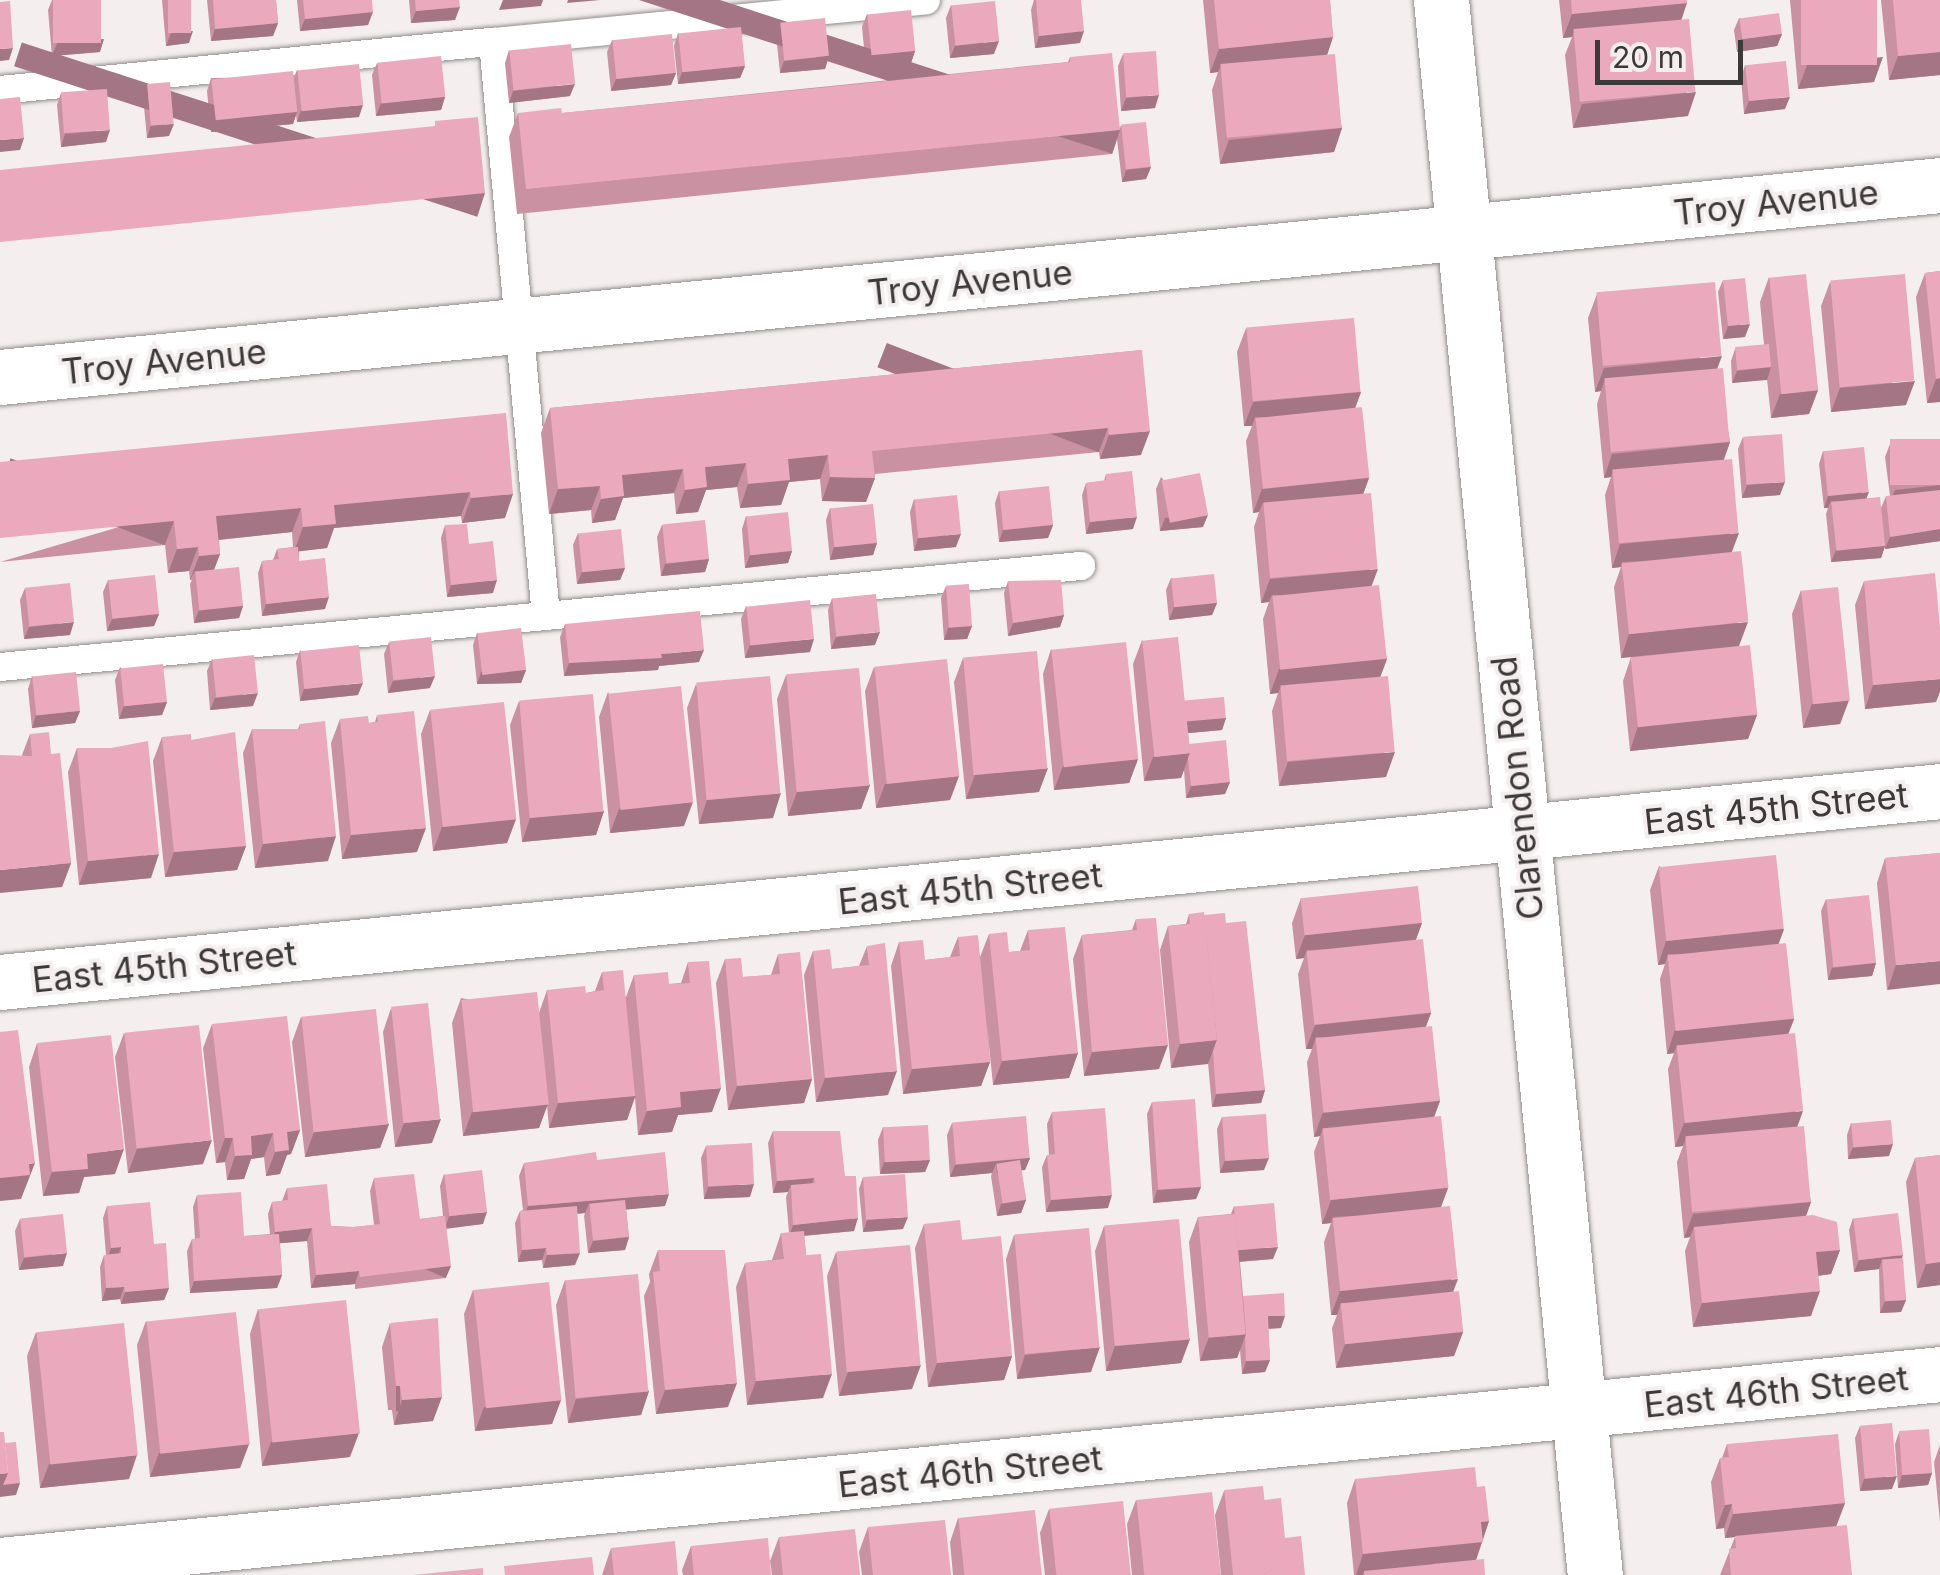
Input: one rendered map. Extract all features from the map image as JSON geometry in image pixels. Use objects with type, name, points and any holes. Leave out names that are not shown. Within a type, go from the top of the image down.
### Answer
[{"type":"street","name":"Clarendon Road","points":[[1441,0],[1596,1575]]},
{"type":"street","name":"Troy Avenue","points":[[0,377],[1940,185]]},
{"type":"street","name":"East 45th Street","points":[[0,982],[1940,791]]},
{"type":"street","name":"East 46th Street","points":[[0,1565],[1940,1374]]},
{"type":"lane","points":[[0,90],[926,0]]},
{"type":"lane","points":[[493,42],[546,616]]},
{"type":"lane","points":[[0,667],[1081,566]]},
{"type":"building","points":[[53,0],[101,0],[101,43],[53,43]]},
{"type":"building","points":[[168,0],[191,0],[191,33],[168,33]]},
{"type":"building","points":[[213,0],[276,0],[278,23],[215,29]]},
{"type":"building","points":[[303,0],[372,0],[373,12],[305,19]]},
{"type":"building","points":[[415,0],[459,0],[460,7],[416,11]]},
{"type":"building","points":[[1036,0],[1081,0],[1084,31],[1039,36]]},
{"type":"building","points":[[1214,0],[1330,0],[1333,37],[1219,49]]},
{"type":"building","points":[[1571,0],[1687,0],[1687,3],[1572,14]]},
{"type":"building","points":[[1801,0],[1877,0],[1877,65],[1801,65]]},
{"type":"building","points":[[1893,0],[1940,0],[1940,52],[1898,56]]},
{"type":"building","points":[[10,1],[13,48],[0,49],[0,2]]},
{"type":"building","points":[[995,1],[999,41],[955,45],[951,6]]},
{"type":"building","points":[[911,10],[915,51],[872,55],[867,15]]},
{"type":"building","points":[[1779,13],[1782,34],[1742,39],[1739,19]]},
{"type":"building","points":[[825,18],[829,56],[784,60],[780,23]]},
{"type":"building","points":[[1689,19],[1695,92],[1580,102],[1573,29]]},
{"type":"building","points":[[741,27],[745,66],[682,72],[678,34]]},
{"type":"building","points":[[672,34],[676,73],[616,79],[612,40]]},
{"type":"building","points":[[571,44],[575,84],[514,90],[509,50]]},
{"type":"building","points":[[1156,51],[1159,95],[1126,97],[1123,53]]},
{"type":"building","points":[[1112,53],[1120,130],[526,189],[518,113],[561,108],[562,113],[859,84],[1070,62],[1070,57]]},
{"type":"building","points":[[1335,54],[1341,128],[1227,138],[1220,64]]},
{"type":"building","points":[[441,56],[445,97],[382,103],[377,63]]},
{"type":"building","points":[[1786,61],[1790,97],[1749,101],[1745,65]]},
{"type":"building","points":[[359,64],[363,105],[302,111],[297,70]]},
{"type":"building","points":[[293,71],[297,112],[216,120],[211,80]]},
{"type":"building","points":[[170,82],[174,124],[151,126],[147,84]]},
{"type":"building","points":[[107,89],[110,130],[64,133],[61,92]]},
{"type":"building","points":[[20,97],[24,138],[0,140],[0,99]]},
{"type":"building","points":[[478,117],[485,193],[0,242],[0,170],[435,126],[435,121]]},
{"type":"building","points":[[1146,122],[1151,167],[1126,169],[1121,125]]},
{"type":"building","points":[[1940,271],[1940,378],[1936,379],[1925,273]]},
{"type":"building","points":[[1806,274],[1818,390],[1781,394],[1769,278]]},
{"type":"building","points":[[1905,274],[1914,381],[1840,387],[1830,281]]},
{"type":"building","points":[[1745,278],[1750,324],[1728,326],[1723,280]]},
{"type":"building","points":[[1715,282],[1721,356],[1603,366],[1596,292]]},
{"type":"building","points":[[1354,318],[1360,392],[1253,401],[1246,327]]},
{"type":"building","points":[[1769,344],[1771,367],[1737,370],[1735,347]]},
{"type":"building","points":[[1142,350],[1150,431],[1109,435],[1108,428],[872,451],[875,478],[830,477],[828,455],[788,459],[790,480],[748,484],[746,463],[705,467],[707,487],[685,490],[683,469],[622,475],[624,496],[601,499],[600,486],[558,489],[550,408]]},
{"type":"building","points":[[1723,368],[1729,442],[1611,452],[1604,378]]},
{"type":"building","points":[[1362,407],[1369,478],[1263,489],[1256,418]]},
{"type":"building","points":[[506,413],[513,494],[471,498],[470,492],[334,505],[336,524],[303,527],[301,508],[216,516],[220,554],[199,556],[198,547],[177,549],[174,521],[0,538],[0,462]]},
{"type":"building","points":[[1782,434],[1785,482],[1746,485],[1743,437]]},
{"type":"building","points":[[1890,439],[1940,439],[1940,485],[1890,485]]},
{"type":"building","points":[[1864,447],[1869,492],[1828,496],[1823,451]]},
{"type":"building","points":[[1732,459],[1738,533],[1619,543],[1612,469]]},
{"type":"building","points":[[1132,471],[1137,517],[1090,522],[1086,483],[1106,480],[1106,474]]},
{"type":"building","points":[[1200,473],[1208,515],[1170,523],[1162,480]]},
{"type":"building","points":[[1049,486],[1053,525],[1003,530],[999,491]]},
{"type":"building","points":[[1940,490],[1940,529],[1890,537],[1886,496]]},
{"type":"building","points":[[1371,493],[1378,569],[1270,578],[1263,502]]},
{"type":"building","points":[[957,495],[961,534],[918,538],[914,499]]},
{"type":"building","points":[[1880,497],[1885,546],[1836,551],[1831,502]]},
{"type":"building","points":[[873,504],[877,543],[834,547],[830,508]]},
{"type":"building","points":[[788,512],[792,551],[750,555],[746,516]]},
{"type":"building","points":[[705,520],[709,559],[666,563],[662,524]]},
{"type":"building","points":[[467,524],[469,544],[493,541],[497,580],[451,585],[445,525]]},
{"type":"building","points":[[621,529],[625,568],[582,572],[578,533]]},
{"type":"building","points":[[298,547],[299,561],[325,558],[329,597],[266,604],[262,561],[279,559],[277,549]]},
{"type":"building","points":[[1741,551],[1748,622],[1629,634],[1622,564]]},
{"type":"building","points":[[239,567],[243,606],[199,610],[195,572]]},
{"type":"building","points":[[1935,573],[1940,679],[1873,685],[1864,581]]},
{"type":"building","points":[[1214,574],[1217,603],[1174,607],[1171,578]]},
{"type":"building","points":[[155,575],[159,614],[112,619],[108,580]]},
{"type":"building","points":[[1061,580],[1064,615],[1013,623],[1008,581]]},
{"type":"building","points":[[70,583],[74,622],[29,626],[25,588]]},
{"type":"building","points":[[969,584],[972,626],[949,628],[946,586]]},
{"type":"building","points":[[1379,585],[1387,659],[1280,670],[1273,596]]},
{"type":"building","points":[[1838,587],[1850,700],[1813,704],[1801,591]]},
{"type":"building","points":[[876,594],[880,632],[836,636],[832,599]]},
{"type":"building","points":[[810,600],[814,639],[750,645],[746,607]]},
{"type":"building","points":[[700,611],[704,650],[661,654],[662,658],[569,663],[565,624]]},
{"type":"building","points":[[521,628],[526,670],[482,675],[477,633]]},
{"type":"building","points":[[431,637],[435,676],[393,680],[389,641]]},
{"type":"building","points":[[1178,637],[1190,753],[1154,757],[1142,641]]},
{"type":"building","points":[[1126,642],[1138,759],[1064,767],[1051,650]]},
{"type":"building","points":[[359,645],[363,683],[304,689],[300,651]]},
{"type":"building","points":[[1750,645],[1757,715],[1638,727],[1631,658]]},
{"type":"building","points":[[1037,651],[1047,769],[974,775],[963,657]]},
{"type":"building","points":[[254,655],[258,693],[216,697],[212,659]]},
{"type":"building","points":[[947,659],[959,776],[887,784],[874,667]]},
{"type":"building","points":[[163,664],[167,702],[124,706],[120,668]]},
{"type":"building","points":[[859,668],[869,786],[797,792],[786,674]]},
{"type":"building","points":[[76,672],[80,711],[36,715],[32,677]]},
{"type":"building","points":[[770,676],[780,794],[707,800],[696,682]]},
{"type":"building","points":[[1388,676],[1395,752],[1287,761],[1280,685]]},
{"type":"building","points":[[681,686],[693,802],[621,810],[608,694]]},
{"type":"building","points":[[593,694],[603,812],[530,818],[519,700]]},
{"type":"building","points":[[1224,697],[1226,718],[1186,721],[1184,700]]},
{"type":"building","points":[[504,702],[516,819],[443,827],[430,710]]},
{"type":"building","points":[[414,711],[426,828],[351,835],[340,719],[368,716],[369,723],[378,722],[377,715]]},
{"type":"building","points":[[325,721],[336,836],[263,844],[252,729],[300,729],[300,724]]},
{"type":"building","points":[[49,732],[51,754],[60,753],[71,863],[0,870],[0,755],[32,756],[30,734]]},
{"type":"building","points":[[235,732],[246,846],[174,852],[162,737],[191,734],[191,740]]},
{"type":"building","points":[[1226,740],[1230,782],[1191,786],[1189,744]]},
{"type":"building","points":[[148,741],[159,854],[88,861],[77,748],[111,748]]},
{"type":"building","points":[[1940,853],[1940,961],[1896,965],[1885,858]]},
{"type":"building","points":[[1776,855],[1784,929],[1666,941],[1659,867]]},
{"type":"building","points":[[1418,886],[1422,923],[1305,935],[1301,898]]},
{"type":"building","points":[[1869,895],[1876,963],[1833,967],[1826,899]]},
{"type":"building","points":[[1204,912],[1217,1040],[1180,1044],[1168,926],[1190,924],[1189,914]]},
{"type":"building","points":[[1225,913],[1226,923],[1246,921],[1265,1090],[1216,1094],[1213,1051],[1217,1040],[1204,915]]},
{"type":"building","points":[[1156,918],[1168,1045],[1092,1052],[1082,935],[1137,930],[1136,919]]},
{"type":"building","points":[[1065,927],[1078,1053],[1002,1061],[989,934],[1007,932],[1009,952],[1030,950],[1028,930]]},
{"type":"building","points":[[978,935],[990,1062],[912,1069],[899,942],[923,940],[925,960],[960,956],[958,937]]},
{"type":"building","points":[[1423,939],[1431,1013],[1314,1025],[1307,951]]},
{"type":"building","points":[[885,943],[897,1071],[825,1078],[813,951],[830,949],[832,969],[869,965],[867,946]]},
{"type":"building","points":[[1786,943],[1794,1019],[1676,1031],[1668,955]]},
{"type":"building","points":[[800,952],[812,1079],[737,1086],[725,959],[741,958],[743,977],[780,974],[778,954]]},
{"type":"building","points":[[709,961],[721,1088],[680,1092],[681,1107],[647,1111],[634,975],[668,972],[669,984],[690,983],[688,962]]},
{"type":"building","points":[[623,970],[635,1096],[558,1103],[547,990],[585,986],[586,993],[604,990],[602,972]]},
{"type":"building","points":[[537,992],[549,1104],[473,1112],[461,1000]]},
{"type":"building","points":[[428,1003],[440,1119],[403,1123],[391,1007]]},
{"type":"building","points":[[376,1009],[388,1124],[314,1132],[301,1017]]},
{"type":"building","points":[[287,1016],[300,1130],[287,1132],[289,1150],[275,1152],[273,1133],[251,1136],[252,1155],[235,1156],[233,1138],[225,1138],[212,1024]]},
{"type":"building","points":[[199,1025],[211,1140],[137,1148],[124,1033]]},
{"type":"building","points":[[1432,1026],[1440,1101],[1323,1113],[1316,1038]]},
{"type":"building","points":[[18,1030],[35,1163],[29,1164],[30,1175],[0,1178],[0,1032]]},
{"type":"building","points":[[1795,1033],[1803,1111],[1685,1123],[1677,1045]]},
{"type":"building","points":[[111,1035],[124,1149],[87,1154],[88,1169],[52,1172],[37,1043]]},
{"type":"building","points":[[1195,1099],[1201,1187],[1158,1190],[1152,1102]]},
{"type":"building","points":[[1105,1108],[1112,1195],[1051,1200],[1047,1155],[1055,1154],[1052,1112]]},
{"type":"building","points":[[1266,1114],[1269,1158],[1225,1161],[1222,1117]]},
{"type":"building","points":[[1026,1116],[1030,1158],[956,1164],[952,1122]]},
{"type":"building","points":[[1441,1116],[1449,1188],[1330,1200],[1323,1128]]},
{"type":"building","points":[[1891,1120],[1893,1144],[1853,1147],[1851,1123]]},
{"type":"building","points":[[928,1125],[930,1160],[885,1162],[883,1127]]},
{"type":"building","points":[[1804,1126],[1811,1202],[1692,1212],[1685,1136]]},
{"type":"building","points":[[773,1131],[840,1131],[845,1176],[856,1176],[858,1218],[793,1225],[791,1185],[815,1183],[814,1178],[777,1181]]},
{"type":"building","points":[[752,1143],[754,1184],[708,1186],[706,1145]]},
{"type":"building","points":[[596,1152],[597,1160],[665,1152],[669,1194],[528,1206],[524,1163]]},
{"type":"building","points":[[1940,1155],[1940,1262],[1926,1264],[1915,1158]]},
{"type":"building","points":[[1020,1160],[1026,1200],[1003,1203],[996,1164]]},
{"type":"building","points":[[482,1170],[487,1212],[449,1216],[444,1175]]},
{"type":"building","points":[[414,1174],[420,1219],[445,1216],[451,1266],[360,1277],[359,1271],[316,1275],[312,1228],[275,1232],[272,1202],[288,1200],[287,1188],[327,1184],[331,1226],[353,1227],[380,1224],[374,1178]]},
{"type":"building","points":[[905,1174],[908,1217],[866,1220],[863,1177]]},
{"type":"building","points":[[241,1192],[244,1236],[279,1234],[282,1275],[194,1281],[192,1239],[200,1238],[197,1195]]},
{"type":"building","points":[[625,1200],[629,1237],[593,1241],[589,1204]]},
{"type":"building","points":[[150,1202],[154,1244],[166,1243],[169,1288],[125,1292],[124,1287],[106,1288],[104,1255],[121,1253],[121,1247],[111,1248],[107,1206]]},
{"type":"building","points":[[1274,1203],[1278,1247],[1238,1250],[1234,1206]]},
{"type":"building","points":[[577,1206],[580,1253],[547,1255],[546,1248],[522,1250],[520,1211]]},
{"type":"building","points":[[1450,1206],[1458,1279],[1340,1291],[1333,1218]]},
{"type":"building","points":[[1898,1213],[1903,1255],[1858,1260],[1853,1218]]},
{"type":"building","points":[[63,1214],[67,1253],[24,1257],[20,1218]]},
{"type":"building","points":[[1235,1214],[1246,1335],[1209,1338],[1198,1217]]},
{"type":"building","points":[[1813,1215],[1837,1222],[1840,1250],[1816,1252],[1820,1291],[1702,1303],[1694,1227]]},
{"type":"building","points":[[1179,1219],[1190,1340],[1115,1346],[1104,1226]]},
{"type":"building","points":[[960,1220],[962,1240],[1001,1236],[1012,1356],[937,1363],[924,1224]]},
{"type":"building","points":[[1089,1228],[1099,1348],[1025,1354],[1014,1235]]},
{"type":"building","points":[[804,1231],[806,1255],[821,1254],[832,1374],[756,1381],[745,1263],[784,1259],[781,1233]]},
{"type":"building","points":[[910,1245],[921,1366],[847,1372],[836,1251]]},
{"type":"building","points":[[658,1250],[725,1250],[737,1383],[665,1390],[653,1272],[660,1271]]},
{"type":"building","points":[[1903,1258],[1906,1300],[1885,1301],[1882,1259]]},
{"type":"building","points":[[638,1274],[648,1392],[576,1398],[565,1280]]},
{"type":"building","points":[[549,1282],[561,1400],[486,1408],[473,1290]]},
{"type":"building","points":[[1459,1291],[1463,1332],[1345,1344],[1341,1303]]},
{"type":"building","points":[[1284,1293],[1285,1316],[1268,1316],[1270,1360],[1246,1361],[1243,1296]]},
{"type":"building","points":[[346,1300],[360,1433],[272,1442],[258,1309]]},
{"type":"building","points":[[236,1312],[250,1444],[160,1454],[146,1321]]},
{"type":"building","points":[[438,1318],[442,1397],[402,1400],[400,1386],[396,1386],[390,1323]]},
{"type":"building","points":[[124,1323],[138,1455],[50,1464],[36,1332]]},
{"type":"building","points":[[1892,1423],[1897,1476],[1865,1479],[1860,1426]]},
{"type":"building","points":[[1929,1429],[1932,1473],[1902,1475],[1899,1431]]},
{"type":"building","points":[[0,1432],[4,1432],[8,1473],[0,1474]]},
{"type":"building","points":[[1838,1434],[1845,1503],[1733,1514],[1732,1504],[1725,1505],[1720,1458],[1729,1457],[1727,1444]]},
{"type":"building","points":[[16,1442],[20,1483],[3,1485],[8,1473],[5,1443]]},
{"type":"building","points":[[1475,1467],[1477,1487],[1485,1486],[1489,1521],[1481,1522],[1483,1542],[1363,1554],[1355,1479]]},
{"type":"building","points":[[1263,1486],[1272,1575],[1233,1575],[1224,1490]]},
{"type":"building","points":[[1212,1492],[1221,1575],[1144,1575],[1136,1500]]},
{"type":"building","points":[[1281,1498],[1285,1538],[1301,1536],[1305,1575],[1272,1575],[1264,1500]]},
{"type":"building","points":[[1123,1501],[1131,1575],[1056,1575],[1049,1509]]},
{"type":"building","points":[[1035,1510],[1042,1575],[964,1575],[958,1518]]},
{"type":"building","points":[[945,1520],[951,1575],[873,1575],[868,1527]]},
{"type":"building","points":[[1847,1525],[1852,1575],[1731,1575],[1729,1549],[1736,1548],[1735,1536]]},
{"type":"building","points":[[855,1529],[860,1575],[783,1575],[779,1537]]},
{"type":"building","points":[[768,1538],[771,1575],[694,1575],[691,1546]]},
{"type":"building","points":[[675,1541],[678,1575],[614,1575],[611,1548]]},
{"type":"building","points":[[592,1557],[594,1575],[505,1575],[504,1566]]},
{"type":"building","points":[[1484,1559],[1485,1575],[1365,1575],[1364,1571]]},
{"type":"building","points":[[483,1568],[483,1575],[413,1575]]}]
